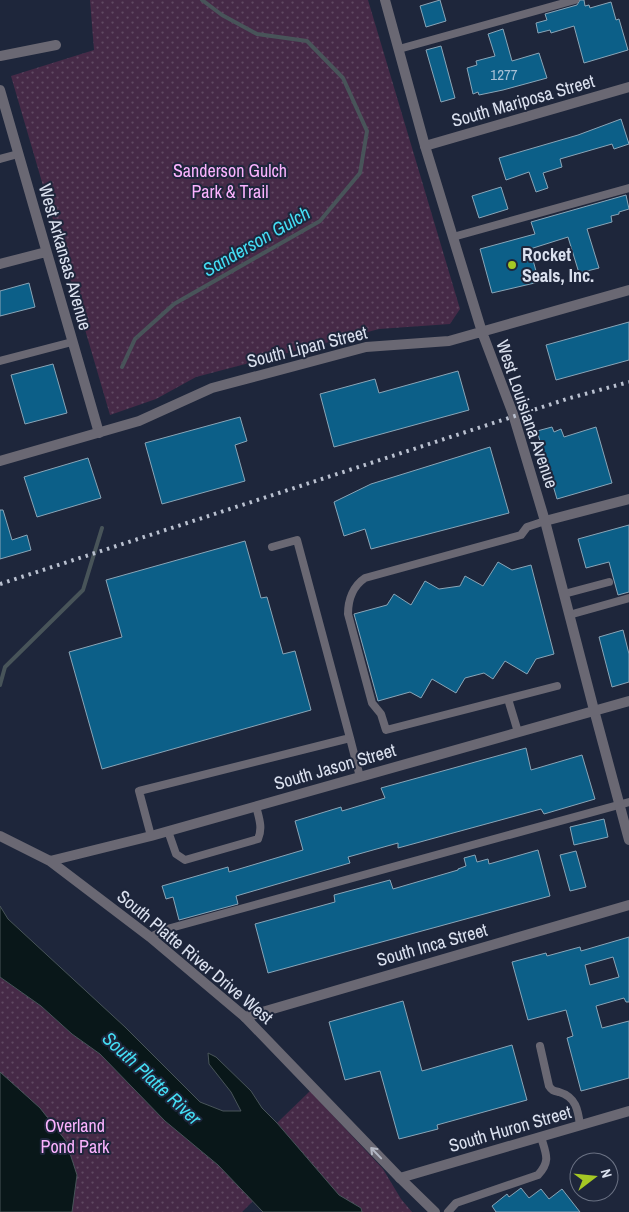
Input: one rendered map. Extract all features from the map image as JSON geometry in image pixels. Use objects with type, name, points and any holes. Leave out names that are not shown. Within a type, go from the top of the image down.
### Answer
[{"type":"street","name":"West Louisiana Avenue","points":[[385,0],[425,146],[482,332],[514,414],[545,521],[594,710],[624,804],[629,840]]},
{"type":"street","points":[[0,56],[56,45]]},
{"type":"street","name":"South Mariposa Street","points":[[425,146],[629,87]]},
{"type":"street","name":"West Arkansas Avenue","points":[[0,90],[99,433]]},
{"type":"street","points":[[0,264],[46,252]]},
{"type":"street","name":"South Lipan Street","points":[[0,461],[139,421],[212,388],[366,347],[449,341],[629,290]]},
{"type":"street","points":[[545,521],[629,499]]},
{"type":"street","name":"South Jason Street","points":[[50,861],[168,832],[629,701]]},
{"type":"street","name":"South Platte River Drive West","points":[[0,836],[50,861],[150,937],[245,1017],[435,1212]]},
{"type":"street","name":"South Inca Street","points":[[245,1017],[629,906]]},
{"type":"street","name":"South Huron Street","points":[[400,1178],[629,1111]]},
{"type":"lane","points":[[399,49],[575,0]]},
{"type":"lane","points":[[0,159],[18,154]]},
{"type":"lane","points":[[453,237],[629,188]]},
{"type":"lane","points":[[0,362],[72,342]]},
{"type":"lane","points":[[545,521],[528,527],[521,535],[365,578],[356,587],[348,604],[348,614],[372,703],[381,714],[386,730],[557,686]]},
{"type":"lane","points":[[272,548],[297,540],[360,777]]},
{"type":"lane","points":[[564,594],[609,582]]},
{"type":"lane","points":[[569,615],[629,598]]},
{"type":"lane","points":[[508,699],[518,732]]},
{"type":"lane","points":[[151,836],[139,791],[350,738]]},
{"type":"lane","points":[[150,937],[167,929],[624,804]]},
{"type":"lane","points":[[168,832],[176,854],[185,860],[258,839],[261,833],[256,806]]},
{"type":"lane","points":[[540,1046],[549,1086],[552,1091],[569,1096],[578,1107],[580,1125]]},
{"type":"lane","points":[[448,1212],[456,1203],[538,1175],[545,1168],[548,1158],[541,1137]]},
{"type":"green space","name":"Sanderson Gulch Park & Trail","points":[[90,0],[368,0],[460,309],[450,324],[379,329],[196,377],[156,399],[110,415],[11,76],[94,50]]},
{"type":"green space","name":"Overland Pond Park","points":[[0,977],[41,1006],[72,1034],[100,1054],[165,1121],[218,1165],[253,1201],[242,1212],[0,1212]]},
{"type":"green space","points":[[310,1091],[383,1169],[401,1199],[412,1212],[362,1212],[361,1208],[339,1195],[277,1123]]},
{"type":"water","name":"South Platte River","points":[[0,906],[8,919],[125,1027],[200,1102],[223,1111],[241,1111],[231,1092],[209,1064],[208,1053],[216,1057],[251,1091],[262,1108],[339,1195],[361,1208],[362,1212],[263,1212],[218,1165],[165,1121],[100,1054],[72,1034],[41,1006],[0,977]]},
{"type":"water","points":[[0,1072],[40,1108],[66,1141],[77,1175],[72,1212],[0,1212]]},
{"type":"building","points":[[440,0],[446,21],[426,27],[420,6]]},
{"type":"building","points":[[580,0],[584,0],[585,6],[589,5],[590,8],[611,2],[616,20],[619,19],[628,50],[584,63],[574,26],[551,33],[550,30],[538,33],[536,23],[547,20],[545,14],[577,5]]},
{"type":"building","points":[[503,29],[512,61],[539,53],[547,78],[503,90],[479,95],[478,92],[473,94],[467,68],[477,65],[476,61],[495,56],[488,34]]},
{"type":"building","points":[[441,46],[455,98],[441,102],[426,50]]},
{"type":"building","points":[[621,119],[629,144],[614,149],[612,144],[560,159],[562,167],[543,173],[548,188],[536,192],[529,172],[506,180],[499,158],[578,135]]},
{"type":"building","points":[[501,187],[508,209],[479,218],[472,196]]},
{"type":"building","points":[[626,195],[629,209],[611,216],[612,222],[587,229],[599,268],[579,273],[568,237],[530,249],[539,282],[492,293],[480,249],[535,234],[531,222]]},
{"type":"building","points":[[29,283],[35,307],[0,316],[0,291]]},
{"type":"building","points":[[629,322],[629,360],[556,380],[546,345]]},
{"type":"building","points":[[53,364],[67,413],[25,424],[11,375]]},
{"type":"building","points":[[458,371],[469,410],[334,447],[320,394],[375,379],[379,393]]},
{"type":"building","points":[[240,417],[247,441],[235,445],[245,481],[162,504],[145,443]]},
{"type":"building","points":[[552,427],[554,432],[561,429],[564,437],[596,427],[612,483],[557,499],[537,431]]},
{"type":"building","points":[[490,447],[509,513],[371,549],[365,529],[344,536],[334,502],[371,484]]},
{"type":"building","points":[[88,458],[101,498],[37,517],[24,477]]},
{"type":"building","points":[[0,510],[3,510],[12,540],[27,535],[31,550],[0,559]]},
{"type":"building","points":[[629,525],[629,592],[618,595],[609,562],[586,568],[578,539]]},
{"type":"building","points":[[245,541],[261,598],[267,597],[283,654],[295,651],[311,710],[102,769],[69,652],[122,637],[106,580]]},
{"type":"building","points":[[498,562],[512,570],[531,565],[554,654],[536,659],[527,674],[505,661],[493,679],[484,673],[465,678],[456,693],[432,679],[421,698],[410,692],[378,701],[354,614],[387,605],[394,594],[411,605],[425,581],[439,589],[460,586],[465,576],[483,586]]},
{"type":"building","points":[[623,630],[629,654],[629,682],[612,687],[599,637]]},
{"type":"building","points":[[526,748],[531,770],[582,755],[595,799],[544,814],[541,809],[398,848],[398,843],[348,857],[350,863],[236,896],[238,904],[179,920],[173,897],[166,899],[162,886],[228,867],[229,872],[303,850],[295,821],[341,807],[342,811],[385,798],[381,788]]},
{"type":"building","points":[[604,819],[608,837],[574,845],[570,827]]},
{"type":"building","points":[[538,850],[550,896],[268,973],[255,924],[335,902],[334,895],[390,880],[393,889],[458,870],[466,866],[464,858],[475,855],[477,862],[488,859],[489,864]]},
{"type":"building","points":[[576,851],[586,887],[570,891],[560,855]]},
{"type":"building","points":[[629,937],[629,1002],[626,1002],[624,998],[596,1006],[602,1028],[629,1021],[629,1078],[581,1091],[567,1038],[573,1036],[566,1010],[528,1020],[512,962],[546,953],[547,956],[580,947],[581,951]],"holes":[[[613,957],[619,977],[590,985],[585,965]]]},
{"type":"building","points":[[403,1001],[422,1071],[512,1045],[527,1100],[437,1125],[438,1129],[399,1139],[380,1071],[345,1080],[329,1022]]},
{"type":"building","points":[[521,1188],[529,1198],[541,1189],[549,1199],[562,1189],[569,1198],[569,1202],[572,1202],[580,1212],[496,1212],[492,1206],[507,1194],[509,1197]]},
{"type":"waterway","name":"Sanderson Gulch","points":[[122,367],[135,339],[174,304],[320,221],[360,173],[367,131],[343,78],[307,41],[257,34],[222,15],[202,0]]},
{"type":"waterway","name":"Sanderson Gulch","points":[[0,685],[5,667],[83,590],[102,528]]},
{"type":"railway","points":[[0,584],[570,398],[629,382]]},
{"type":"place","name":"Rocket Seals, Inc.","points":[[512,265]]}]
